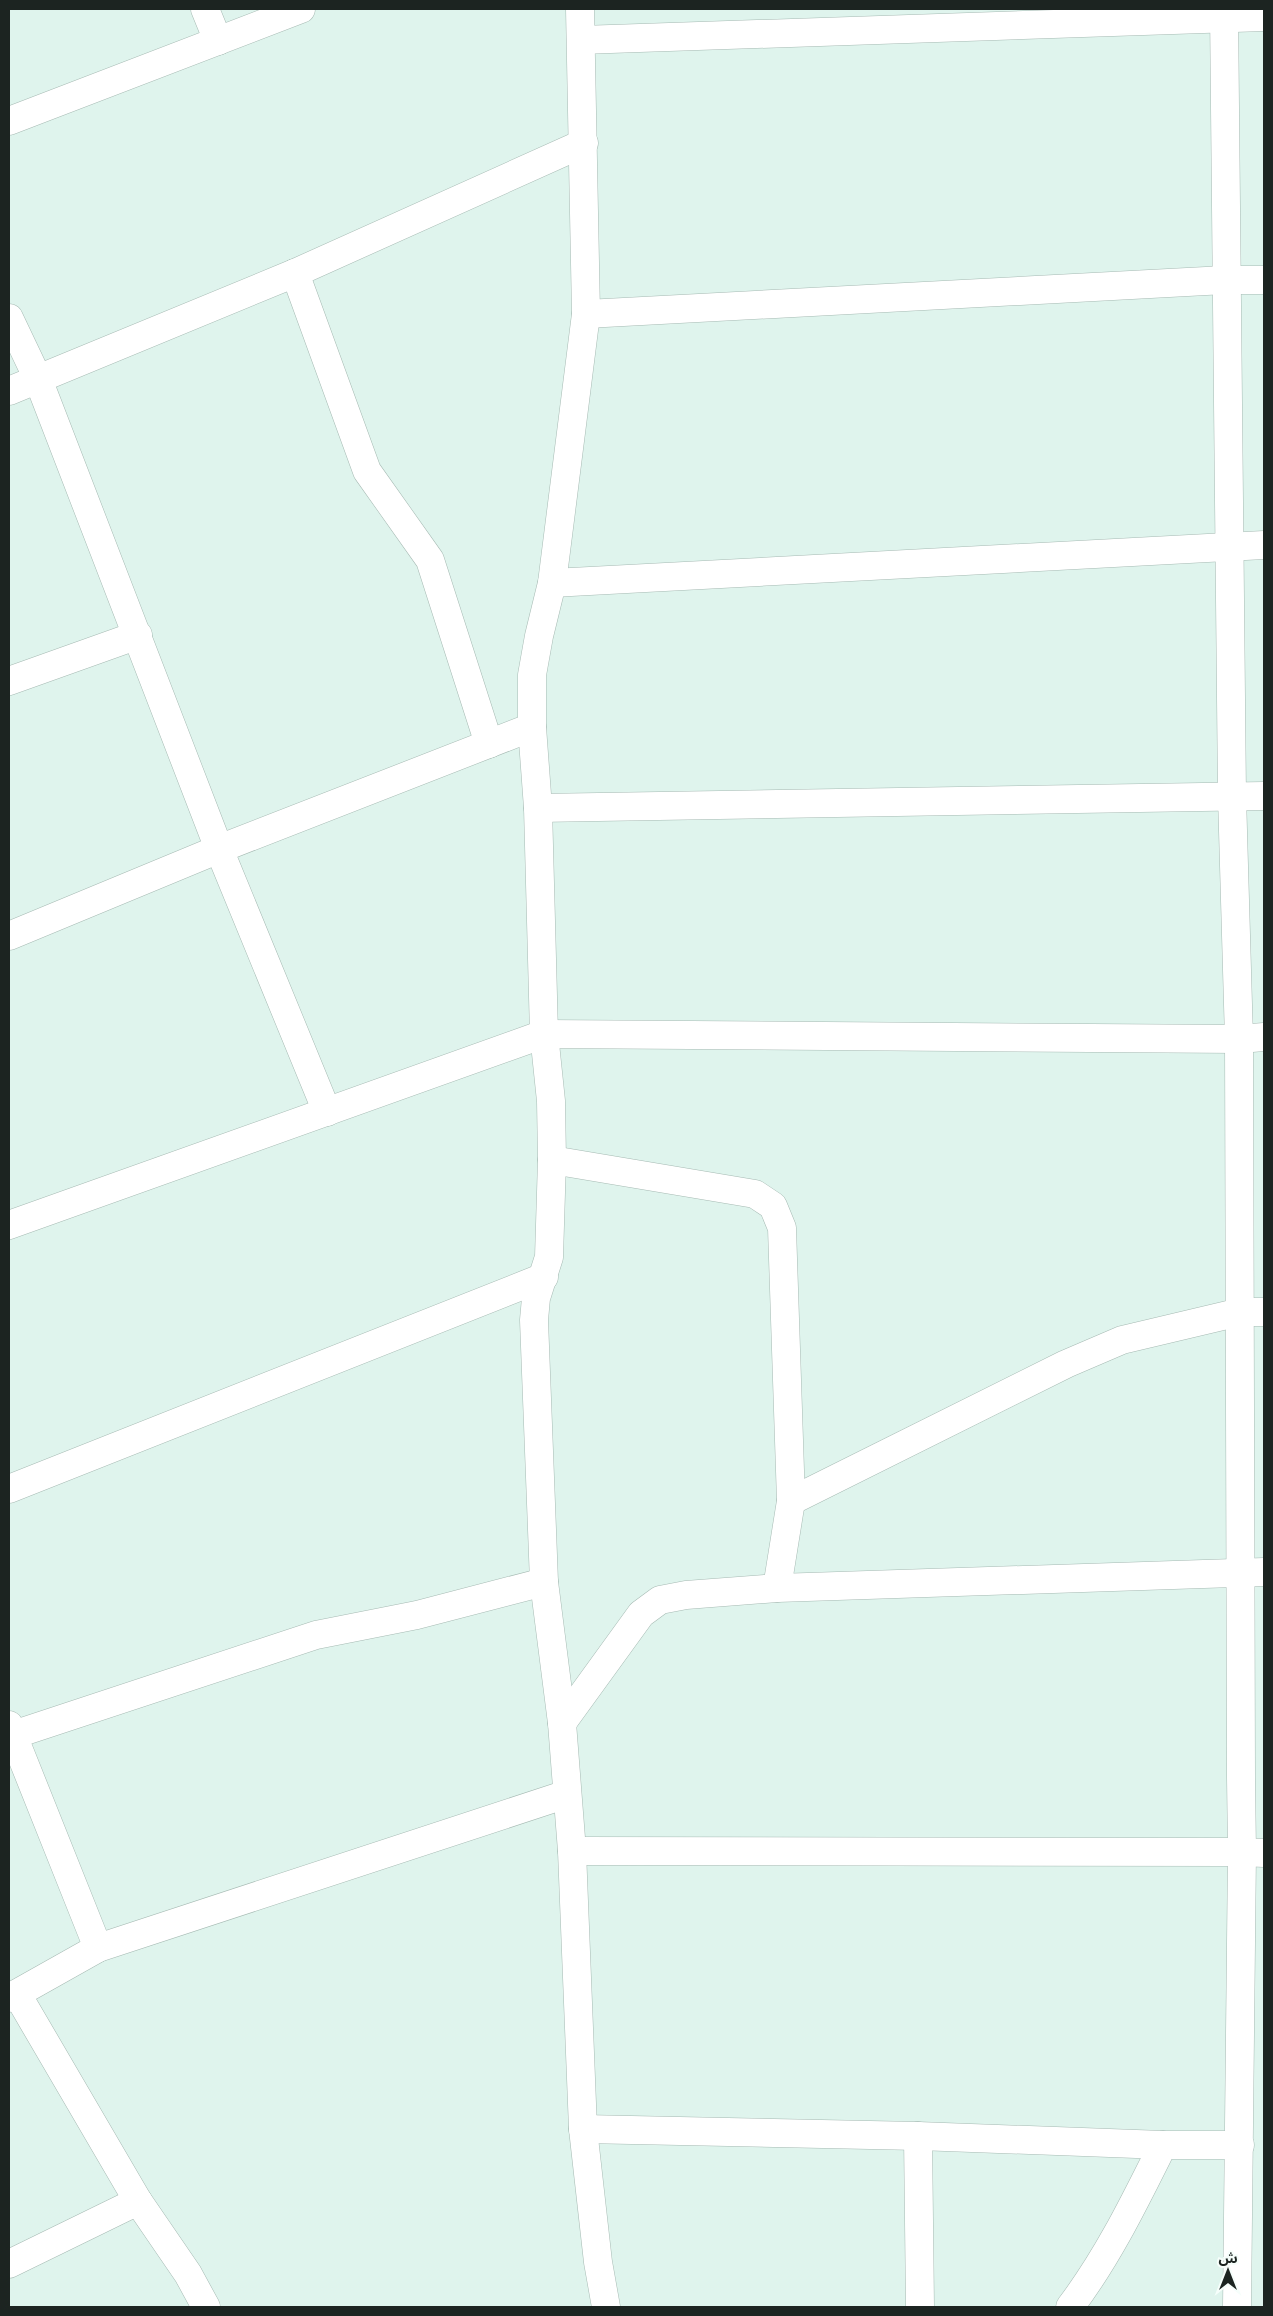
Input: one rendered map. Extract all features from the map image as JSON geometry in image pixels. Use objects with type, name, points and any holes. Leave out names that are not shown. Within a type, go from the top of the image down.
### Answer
[{"type":"street","points":[[205,9],[218,41]]},
{"type":"street","points":[[9,122],[301,9]]},
{"type":"street","points":[[580,9],[586,314],[552,583],[532,675],[532,727],[538,808],[544,1034],[551,1101],[552,1160],[549,1257],[536,1298],[534,1320],[544,1582],[562,1724],[572,1851],[583,2129],[598,2262],[606,2307]]},
{"type":"street","points":[[581,40],[1224,13],[1264,17]]},
{"type":"street","points":[[1224,13],[1225,280],[1232,796],[1252,1038],[1253,1853],[1240,2145],[1237,2307]]},
{"type":"street","points":[[9,391],[295,273],[584,143]]},
{"type":"street","points":[[295,273],[367,470],[430,560],[489,744]]},
{"type":"street","points":[[586,314],[1225,280],[1264,280]]},
{"type":"street","points":[[9,318],[38,379],[219,849],[327,1112]]},
{"type":"street","points":[[552,583],[1230,545],[1264,545]]},
{"type":"street","points":[[9,681],[138,635]]},
{"type":"street","points":[[9,936],[219,849],[532,727]]},
{"type":"street","points":[[538,808],[1264,796]]},
{"type":"street","points":[[9,1225],[544,1034],[1252,1038]]},
{"type":"street","points":[[552,1160],[755,1194],[773,1206],[782,1228],[791,1501],[777,1588]]},
{"type":"street","points":[[9,1489],[544,1277]]},
{"type":"street","points":[[791,1501],[1066,1364],[1122,1340],[1252,1312]]},
{"type":"street","points":[[562,1724],[641,1614],[660,1600],[686,1595],[777,1588],[1252,1572]]},
{"type":"street","points":[[98,1948],[11,1730],[316,1635],[417,1615],[544,1582]]},
{"type":"street","points":[[206,2307],[188,2274],[138,2201],[13,1996],[98,1948],[567,1794]]},
{"type":"street","points":[[572,1851],[1253,1853]]},
{"type":"street","points":[[583,2129],[918,2136],[1163,2145],[1240,2145]]},
{"type":"street","points":[[918,2136],[920,2307]]},
{"type":"street","points":[[1070,2307],[1089,2282],[1123,2225],[1163,2145]]},
{"type":"street","points":[[9,2264],[138,2201]]}]
